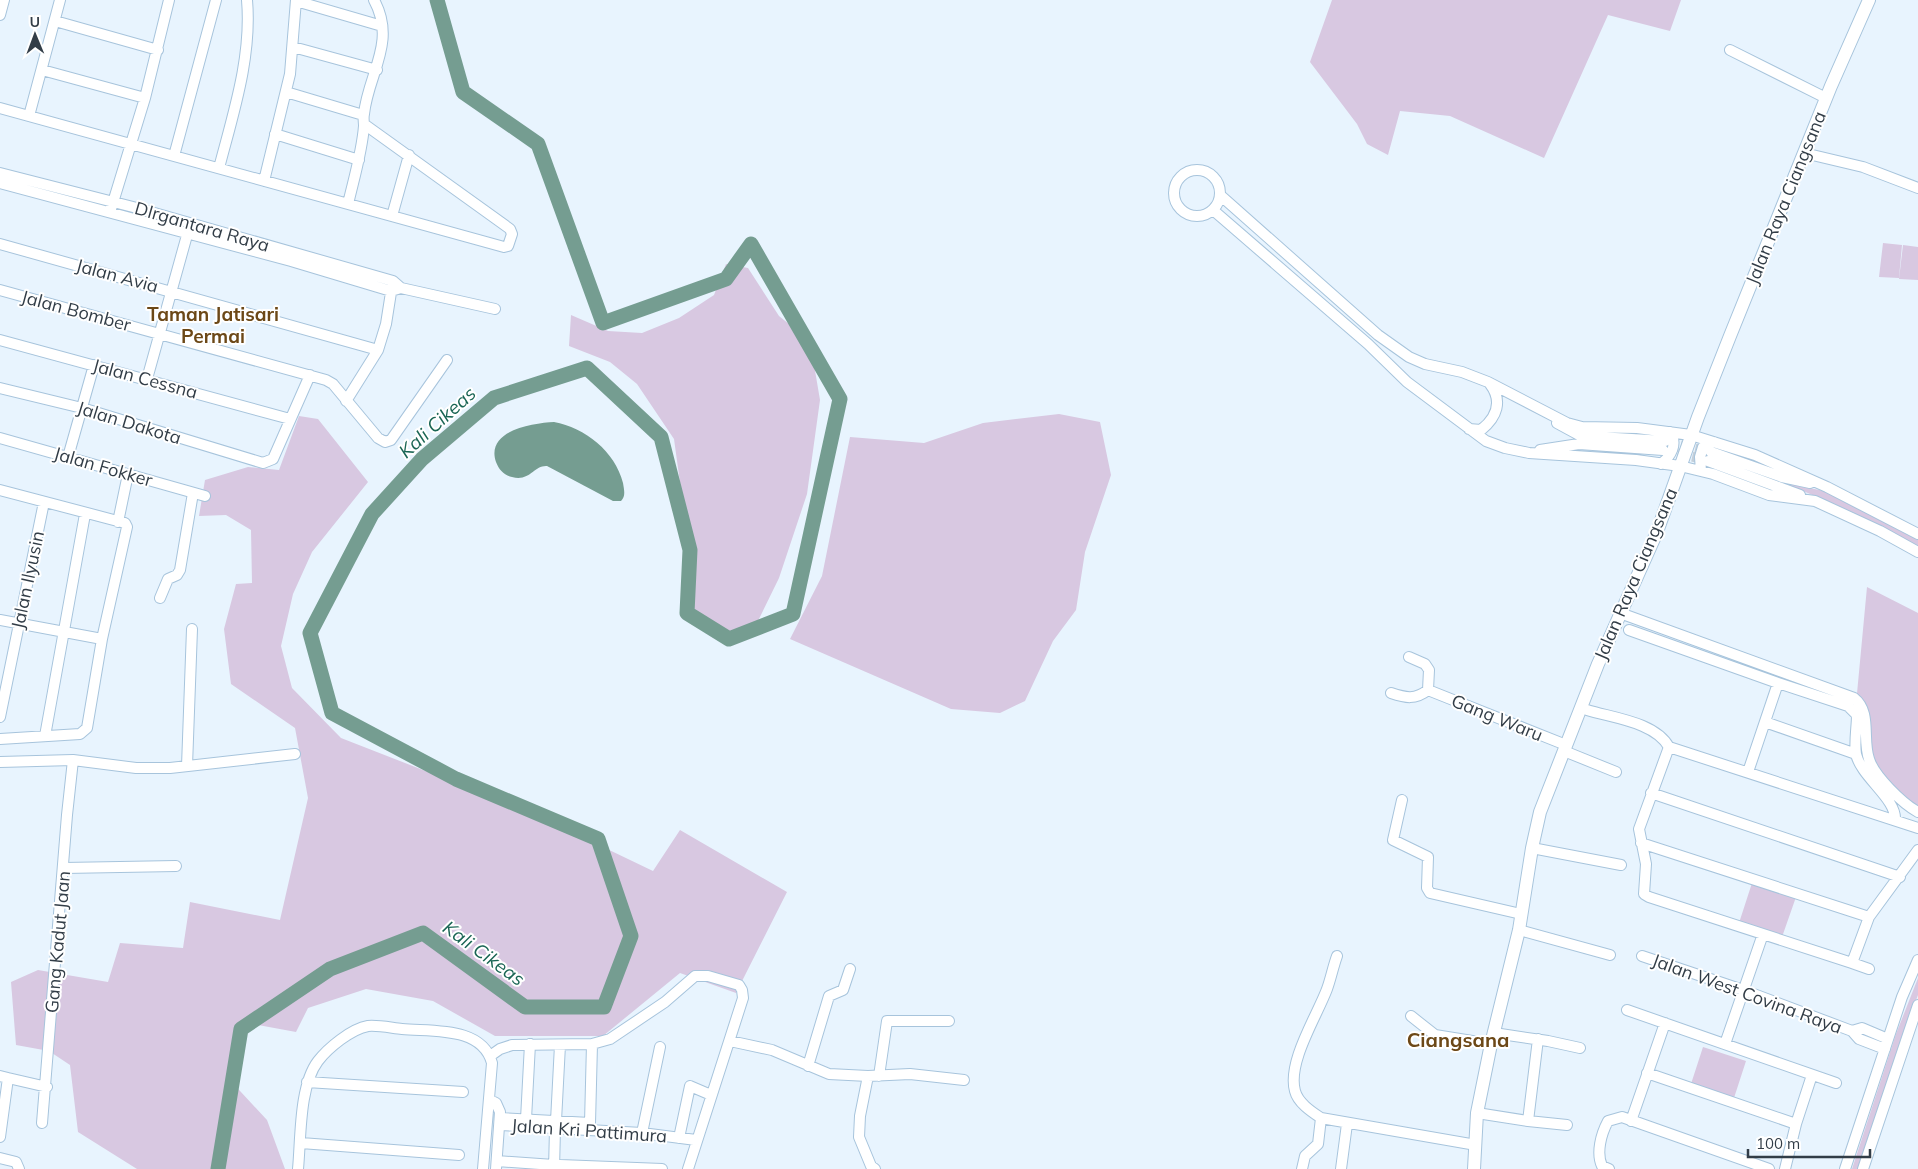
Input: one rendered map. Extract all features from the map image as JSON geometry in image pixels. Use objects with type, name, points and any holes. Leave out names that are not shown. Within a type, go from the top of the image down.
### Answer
[{"type":"main road","name":"Jalan Raya Ciangsana","points":[[1474,1169],[1477,1113],[1492,1038],[1519,930],[1532,848],[1540,812],[1620,613],[1657,532],[1691,435],[1826,98],[1869,0]]},
{"type":"street","points":[[0,15],[4,0]]},
{"type":"street","points":[[29,116],[60,0]]},
{"type":"street","points":[[112,208],[129,144],[145,98],[169,0]]},
{"type":"street","points":[[174,156],[216,0]]},
{"type":"street","points":[[219,168],[243,68],[249,25],[247,0]]},
{"type":"street","points":[[264,181],[286,92],[296,0],[382,26]]},
{"type":"street","points":[[348,204],[359,160],[364,119],[377,70],[382,26],[381,12],[374,0]]},
{"type":"street","points":[[55,21],[158,50]]},
{"type":"street","points":[[292,47],[377,70]]},
{"type":"street","points":[[1730,50],[1826,98]]},
{"type":"street","points":[[42,70],[145,98]]},
{"type":"street","points":[[0,108],[504,247],[508,246],[512,234],[510,229],[409,155],[364,119],[286,92]]},
{"type":"street","points":[[276,134],[359,160]]},
{"type":"street","points":[[1804,153],[1863,167],[1918,188]]},
{"type":"street","points":[[392,216],[409,155]]},
{"type":"street","points":[[1194,171],[1204,172],[1213,177],[1218,185],[1220,195],[1213,210],[1197,216],[1181,210],[1174,195],[1175,186],[1185,174],[1194,171]]},
{"type":"street","name":"DIrgantara Raya","points":[[0,173],[57,187],[112,208],[392,286],[495,309]]},
{"type":"street","name":"DIrgantara Raya","points":[[0,183],[54,198],[112,208]]},
{"type":"street","points":[[54,198],[57,187]]},
{"type":"street","points":[[1220,195],[1378,335],[1409,357],[1426,364],[1462,372],[1488,382],[1501,392],[1523,400],[1567,423],[1582,427],[1638,428],[1691,435],[1711,452],[1758,456],[1827,487],[1918,534]]},
{"type":"street","points":[[1213,210],[1368,344],[1407,382],[1486,441],[1504,448],[1529,453],[1680,466],[1701,471],[1770,495],[1815,501]]},
{"type":"street","points":[[147,380],[173,291],[188,229]]},
{"type":"street","name":"Jalan Avia","points":[[0,244],[378,350]]},
{"type":"street","points":[[346,401],[378,350],[386,324],[392,286]]},
{"type":"street","name":"Jalan Bomber","points":[[0,290],[310,375],[333,384],[380,440],[387,442],[391,440],[447,360]]},
{"type":"street","name":"Jalan Cessna","points":[[0,340],[290,419]]},
{"type":"street","points":[[68,457],[94,365]]},
{"type":"street","points":[[290,419],[310,375]]},
{"type":"street","name":"Jalan Dakota","points":[[0,388],[82,408],[257,463],[271,461],[290,419]]},
{"type":"street","points":[[1469,429],[1481,430],[1490,423],[1497,408],[1501,392]]},
{"type":"street","points":[[1523,400],[1568,431],[1582,436],[1664,446],[1579,444],[1563,445],[1529,453]]},
{"type":"street","points":[[1481,430],[1486,441]]},
{"type":"street","points":[[1661,464],[1671,454],[1674,441],[1670,432]]},
{"type":"street","name":"Jalan Fokker","points":[[0,438],[205,496]]},
{"type":"street","points":[[1701,471],[1700,457],[1703,447],[1880,531],[1918,552]]},
{"type":"street","points":[[122,522],[128,474]]},
{"type":"street","points":[[0,490],[85,514],[122,522],[127,527],[102,639],[87,728],[80,734],[0,739]]},
{"type":"street","points":[[160,598],[168,579],[180,570],[193,493]]},
{"type":"street","name":"Jalan Ilyusin","points":[[0,717],[44,502]]},
{"type":"street","points":[[45,736],[85,514]]},
{"type":"street","points":[[1620,613],[1854,698],[1861,704],[1864,713],[1866,751],[1872,767],[1899,797],[1918,812]]},
{"type":"street","points":[[0,620],[102,639]]},
{"type":"street","points":[[187,766],[192,629]]},
{"type":"street","points":[[1628,630],[1848,706],[1854,710],[1857,715],[1856,754],[1871,781],[1892,806],[1895,812],[1895,820]]},
{"type":"street","points":[[1391,694],[1413,698],[1419,697],[1428,690],[1430,670],[1425,664],[1409,657]]},
{"type":"street","points":[[1748,772],[1778,683]]},
{"type":"street","name":"Gang Waru","points":[[1428,690],[1565,748],[1616,772]]},
{"type":"street","points":[[1587,710],[1654,731],[1665,739],[1669,747],[1918,828]]},
{"type":"street","points":[[1765,722],[1856,754]]},
{"type":"street","points":[[1669,747],[1639,829],[1640,842],[1646,864],[1644,894],[1868,969]]},
{"type":"street","points":[[0,762],[73,760],[136,768],[187,766],[295,754]]},
{"type":"street","name":"Gang Kadut Jaan","points":[[42,1123],[47,1087],[67,815],[73,760]]},
{"type":"street","points":[[1651,793],[1900,876]]},
{"type":"street","points":[[1402,800],[1393,840],[1428,857],[1427,888],[1430,893],[1521,914]]},
{"type":"street","points":[[1640,842],[1869,917]]},
{"type":"street","points":[[1532,848],[1621,865]]},
{"type":"street","points":[[1852,963],[1869,917],[1918,850]]},
{"type":"street","points":[[64,868],[176,866]]},
{"type":"street","points":[[1519,930],[1610,955]]},
{"type":"street","points":[[1725,1044],[1763,934]]},
{"type":"street","points":[[1336,956],[1326,990],[1303,1042],[1295,1068],[1295,1092],[1308,1109],[1322,1118],[1347,1124],[1476,1145]]},
{"type":"street","name":"Jalan West Covina Raya","points":[[1642,956],[1743,990],[1852,1031],[1859,1039],[1885,1049]]},
{"type":"street","points":[[1845,1169],[1888,1039],[1918,960]]},
{"type":"street","points":[[808,1066],[829,996],[843,990],[850,969]]},
{"type":"street","points":[[490,1056],[500,1049],[512,1045],[592,1044],[610,1040],[665,1002],[687,980],[701,975],[739,985],[743,998],[688,1169]]},
{"type":"street","points":[[1863,1169],[1918,1005]]},
{"type":"street","points":[[1627,1010],[1836,1083]]},
{"type":"street","points":[[1411,1016],[1436,1035],[1538,1039],[1580,1048]]},
{"type":"street","points":[[875,1169],[871,1166],[859,1137],[860,1116],[873,1076],[887,1021],[949,1022]]},
{"type":"street","points":[[1631,1121],[1665,1023]]},
{"type":"street","points":[[298,1169],[306,1082],[318,1062],[333,1048],[352,1034],[368,1026],[460,1034],[479,1042],[490,1056],[492,1063],[483,1169]]},
{"type":"street","name":"Jalan West Covina Raya","points":[[1852,1031],[1862,1028],[1888,1039]]},
{"type":"street","points":[[1528,1121],[1538,1039]]},
{"type":"street","points":[[730,1041],[772,1050],[829,1074],[873,1076],[910,1074],[964,1080]]},
{"type":"street","points":[[526,1119],[530,1044]]},
{"type":"street","points":[[500,1121],[526,1119],[556,1125],[590,1123],[592,1044]]},
{"type":"street","points":[[556,1166],[560,1045]]},
{"type":"street","points":[[642,1133],[660,1047]]},
{"type":"street","points":[[1647,1073],[1796,1124]]},
{"type":"street","points":[[1785,1169],[1796,1124],[1812,1075]]},
{"type":"street","points":[[0,1137],[4,1077],[47,1087]]},
{"type":"street","points":[[306,1082],[464,1092]]},
{"type":"street","name":"Jalan Kri Pattimura","points":[[679,1138],[690,1086],[711,1095]]},
{"type":"street","points":[[490,1100],[496,1103],[499,1108],[500,1121],[496,1165],[662,1169]]},
{"type":"street","points":[[1477,1113],[1568,1125]]},
{"type":"street","points":[[1610,1169],[1602,1166],[1600,1161],[1603,1129],[1612,1118],[1622,1117],[1769,1169]]},
{"type":"street","points":[[1302,1169],[1304,1156],[1318,1144],[1322,1118]]},
{"type":"street","name":"Jalan Kri Pattimura","points":[[500,1121],[642,1133],[696,1140]]},
{"type":"street","points":[[1341,1169],[1347,1124]]},
{"type":"street","points":[[301,1143],[459,1155]]},
{"type":"street","points":[[0,1158],[16,1162],[19,1169]]},
{"type":"shaded area","points":[[1332,0],[1681,0],[1670,31],[1608,15],[1544,158],[1450,116],[1400,111],[1388,155],[1367,144],[1357,124],[1310,62]]},
{"type":"shaded area","points":[[1883,243],[1902,245],[1899,278],[1879,277]]},
{"type":"shaded area","points":[[1903,245],[1918,247],[1918,280],[1899,279]]},
{"type":"shaded area","points":[[726,264],[748,268],[779,316],[810,341],[820,400],[807,494],[779,578],[757,623],[718,636],[698,628],[689,599],[686,526],[674,439],[637,384],[610,362],[569,346],[571,315],[608,331],[642,333],[679,318],[714,295]]},
{"type":"shaded area","points":[[1059,414],[1100,422],[1111,475],[1085,552],[1076,610],[1053,641],[1025,701],[1000,713],[951,709],[790,639],[822,576],[850,437],[924,443],[983,423]]},
{"type":"shaded area","points":[[299,416],[318,419],[368,482],[312,552],[293,594],[281,646],[292,688],[341,738],[528,811],[653,871],[680,830],[787,892],[736,993],[680,973],[603,1036],[495,1036],[433,1001],[366,989],[308,1008],[296,1032],[241,1022],[228,1078],[267,1120],[285,1169],[137,1169],[78,1132],[70,1065],[49,1051],[16,1045],[11,982],[38,970],[108,982],[120,943],[183,948],[190,902],[280,920],[308,798],[295,728],[231,684],[224,629],[236,584],[252,583],[251,530],[226,515],[199,516],[205,480],[248,467],[279,470]]},
{"type":"shaded area","points":[[554,422],[577,430],[606,451],[619,471],[623,483],[624,495],[621,501],[613,501],[547,466],[543,466],[528,475],[518,478],[507,475],[500,470],[496,462],[495,451],[498,442],[504,436],[513,430],[535,424]]},
{"type":"shaded area","points":[[1791,484],[1824,491],[1918,539],[1918,547],[1856,515],[1791,486]]},
{"type":"shaded area","points":[[1867,587],[1918,613],[1918,818],[1881,789],[1856,704]]},
{"type":"shaded area","points":[[1752,883],[1796,897],[1782,937],[1739,923]]},
{"type":"shaded area","points":[[1918,978],[1918,995],[1902,1036],[1858,1169],[1852,1169],[1896,1034]]},
{"type":"shaded area","points":[[1703,1047],[1746,1061],[1733,1101],[1690,1087]]},
{"type":"waterway","name":"Kali Cikeas","points":[[218,1169],[241,1029],[330,969],[423,933],[525,1007],[604,1007],[631,936],[598,839],[456,779],[332,713],[310,633],[372,514],[422,459],[494,398],[587,368],[661,437],[690,550],[687,613],[729,639],[793,614],[840,399],[751,244],[726,279],[603,323],[538,144],[463,92],[437,0]]},
{"type":"tunnel","points":[[1666,442],[1710,452]]},
{"type":"tunnel","points":[[1663,450],[1707,460]]},
{"type":"district","name":"Taman Jatisari Permai","points":[[213,325]]},
{"type":"district","name":"Ciangsana","points":[[1458,1040]]}]
